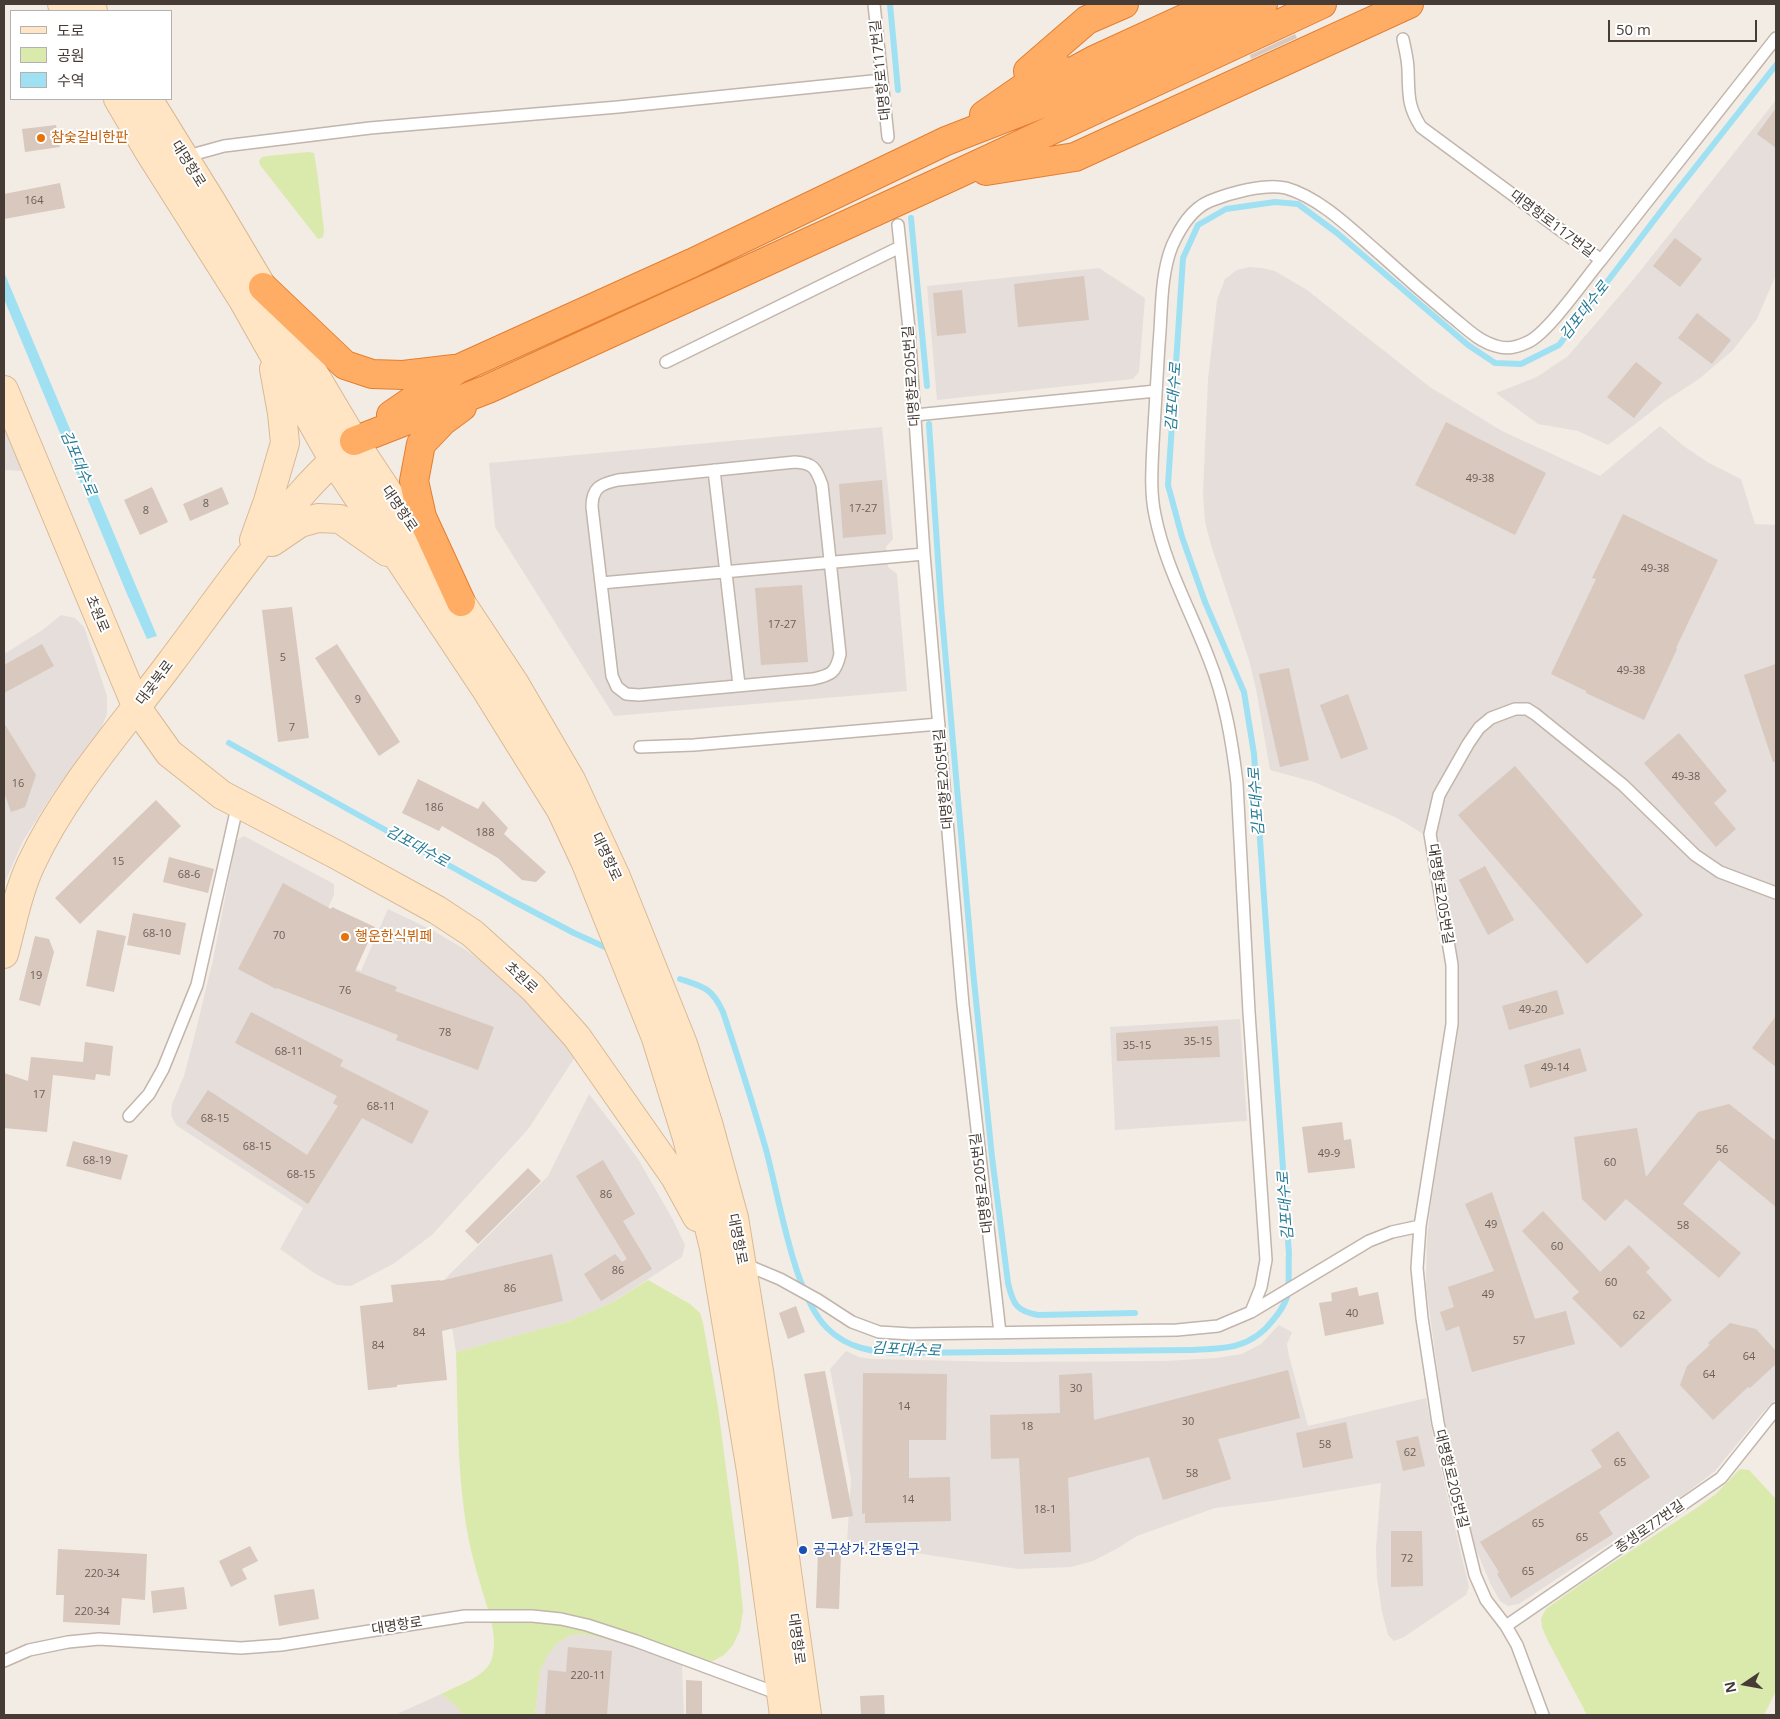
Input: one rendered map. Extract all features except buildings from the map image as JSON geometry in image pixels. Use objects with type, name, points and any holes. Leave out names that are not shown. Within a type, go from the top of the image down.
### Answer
[{"type":"highway","points":[[946,141],[1087,20],[1124,4]]},
{"type":"highway","points":[[946,141],[1092,40],[1172,4]]},
{"type":"highway","points":[[354,441],[458,369],[692,263],[946,141],[1094,60],[1216,4]]},
{"type":"highway","points":[[946,141],[1095,83],[1263,4]]},
{"type":"highway","points":[[354,441],[488,389],[1322,4]]},
{"type":"highway","points":[[955,175],[1061,142],[1364,4]]},
{"type":"highway","points":[[955,175],[1075,157],[1409,4]]},
{"type":"highway","points":[[253,294],[345,364],[372,374],[403,375],[458,369]]},
{"type":"highway","points":[[460,602],[422,517],[414,481],[421,444],[443,420],[488,389]]},
{"type":"main road","name":"대명항로","points":[[119,100],[148,150],[253,294],[354,441],[515,684],[571,780],[616,877],[688,1062],[708,1123],[734,1218],[807,1715]]},
{"type":"main road","name":"대명항로","points":[[149,100],[184,157],[334,461],[487,691],[561,810],[585,861],[656,1038],[687,1138],[714,1248],[751,1471],[782,1705]]},
{"type":"main road","points":[[248,558],[268,501],[285,443],[275,372],[253,294]]},
{"type":"main road","name":"초원로","points":[[4,390],[137,708],[169,753],[222,795],[437,910],[472,933],[534,988],[577,1037],[675,1177],[714,1248]]},
{"type":"main road","name":"대곶북로","points":[[4,954],[31,865],[54,819],[81,779],[137,708],[248,558],[303,492],[354,441]]},
{"type":"main road","points":[[248,558],[300,523],[318,518],[340,519],[398,559]]},
{"type":"main road","points":[[650,1141],[662,1146],[673,1147],[687,1138]]},
{"type":"lane","name":"대명항로117번길","points":[[874,4],[888,137]]},
{"type":"lane","name":"대명항로117번길","points":[[1403,39],[1408,68],[1409,100],[1412,114],[1421,126],[1601,260],[1776,38]]},
{"type":"lane","points":[[184,157],[224,146],[370,128],[618,107],[882,80]]},
{"type":"lane","points":[[1251,1312],[1261,1287],[1266,1260],[1249,1012],[1237,783],[1225,710],[1210,661],[1174,579],[1154,513],[1152,467],[1156,391],[1164,276],[1172,248],[1185,221],[1203,205],[1223,196],[1260,188],[1284,188],[1307,197],[1343,222],[1424,294],[1481,340],[1498,347],[1514,348],[1532,341],[1553,320],[1601,260]]},
{"type":"lane","name":"대명항로205번길","points":[[898,225],[909,329],[924,554],[964,1015],[1000,1333]]},
{"type":"lane","points":[[666,362],[900,247]]},
{"type":"lane","points":[[915,415],[1156,391]]},
{"type":"lane","points":[[803,462],[812,466],[818,474],[822,485],[840,654],[838,665],[832,673],[813,680],[649,694],[626,694],[618,687],[612,676],[592,496],[598,488],[607,482],[714,470],[803,462]]},
{"type":"lane","points":[[714,470],[739,685]]},
{"type":"lane","points":[[601,583],[924,554]]},
{"type":"lane","name":"대명항로205번길","points":[[1543,1715],[1517,1645],[1506,1626],[1486,1600],[1475,1574],[1438,1423],[1422,1318],[1418,1268],[1420,1226],[1452,1024],[1452,965],[1430,834],[1439,795],[1479,728],[1498,715],[1515,709],[1527,709],[1623,785],[1695,855],[1720,872],[1776,894]]},
{"type":"lane","points":[[640,747],[694,745],[939,724]]},
{"type":"lane","points":[[129,1116],[149,1094],[163,1069],[197,985],[238,803]]},
{"type":"lane","points":[[742,1264],[780,1279],[852,1322],[879,1332],[911,1334],[1178,1330],[1218,1326],[1251,1312],[1369,1241],[1392,1232],[1420,1226]]},
{"type":"lane","name":"종생로77번길","points":[[1506,1626],[1721,1478],[1776,1409]]},
{"type":"lane","name":"대명항로","points":[[4,1661],[29,1650],[68,1642],[99,1639],[241,1648],[281,1645],[465,1616],[532,1616],[561,1619],[587,1625],[782,1705]]},
{"type":"shaded area","points":[[1776,100],[1776,275],[1757,319],[1733,350],[1699,379],[1665,401],[1608,445],[1578,431],[1538,424],[1496,393],[1537,377],[1568,356],[1633,280]]},
{"type":"shaded area","points":[[1249,267],[1275,271],[1307,290],[1430,387],[1502,431],[1600,476],[1660,426],[1685,447],[1709,463],[1741,479],[1755,524],[1776,525],[1776,1399],[1715,1471],[1686,1493],[1519,1604],[1508,1606],[1500,1601],[1475,1547],[1444,1418],[1426,1286],[1427,1239],[1431,1202],[1458,1032],[1458,966],[1439,847],[1420,832],[1397,818],[1314,782],[1270,770],[1249,660],[1205,522],[1203,493],[1208,379],[1217,300],[1225,279],[1237,270]]},
{"type":"shaded area","points":[[1099,268],[1145,298],[1139,372],[1133,379],[937,400],[927,286]]},
{"type":"shaded area","points":[[4,407],[27,465],[21,471],[4,470]]},
{"type":"shaded area","points":[[882,427],[893,539],[886,547],[888,567],[897,574],[907,691],[614,716],[495,527],[489,463]]},
{"type":"shaded area","points":[[61,615],[75,618],[84,627],[107,696],[107,714],[100,731],[52,795],[23,841],[4,884],[4,654],[41,631]]},
{"type":"shaded area","points":[[244,836],[334,884],[334,895],[309,949],[361,971],[388,909],[432,930],[466,950],[522,992],[553,1026],[575,1057],[529,1128],[432,1235],[393,1264],[351,1286],[337,1285],[314,1273],[280,1249],[303,1208],[176,1125],[171,1115],[172,1104],[184,1076],[213,960],[236,841]]},
{"type":"shaded area","points":[[1240,1019],[1247,1121],[1115,1130],[1110,1027]]},
{"type":"shaded area","points":[[589,1094],[638,1159],[672,1218],[685,1245],[682,1257],[613,1302],[570,1321],[456,1352],[444,1280],[548,1176]]},
{"type":"shaded area","points":[[1279,1325],[1292,1332],[1287,1344],[1289,1356],[1308,1426],[1426,1398],[1433,1436],[1469,1587],[1466,1595],[1404,1637],[1394,1641],[1388,1635],[1382,1612],[1377,1578],[1376,1548],[1381,1483],[1272,1501],[1215,1508],[1137,1536],[1093,1561],[1071,1567],[1018,1569],[847,1542],[851,1479],[830,1369],[846,1351],[859,1357],[872,1359],[1008,1362],[1166,1361],[1216,1358],[1242,1354],[1261,1344]]},
{"type":"shaded area","points":[[583,1634],[624,1643],[682,1665],[684,1715],[535,1715],[540,1671],[548,1653],[559,1642],[571,1635]]},
{"type":"shaded area","points":[[441,1694],[456,1706],[463,1715],[395,1715]]},
{"type":"green space","points":[[314,153],[318,178],[324,231],[323,237],[318,239],[260,165],[259,161],[262,157]]},
{"type":"green space","points":[[648,1280],[690,1304],[700,1313],[703,1323],[718,1407],[738,1560],[743,1611],[740,1630],[733,1645],[724,1655],[713,1661],[682,1665],[624,1643],[583,1634],[571,1635],[559,1642],[548,1654],[540,1671],[535,1715],[463,1715],[456,1706],[441,1694],[471,1680],[485,1670],[492,1658],[494,1639],[491,1620],[470,1546],[463,1503],[458,1438],[456,1352],[570,1321],[613,1302]]},
{"type":"green space","points":[[1740,1469],[1749,1470],[1776,1499],[1776,1691],[1764,1715],[1587,1715],[1542,1627],[1541,1618],[1546,1609],[1716,1494]]},
{"type":"water","points":[[4,272],[157,636],[147,639],[127,594],[4,299]]},
{"type":"waterway","points":[[890,4],[898,90]]},
{"type":"waterway","name":"김포대수로","points":[[680,979],[695,984],[711,993],[723,1012],[765,1146],[796,1268],[815,1312],[827,1328],[843,1341],[861,1348],[901,1353],[1190,1350],[1236,1346],[1256,1337],[1265,1330],[1279,1312],[1287,1297],[1289,1254],[1254,754],[1244,692],[1205,602],[1182,537],[1168,485],[1183,258],[1198,225],[1226,209],[1275,202],[1298,204],[1337,233],[1468,345],[1495,363],[1521,364],[1559,345],[1776,65]]},
{"type":"waterway","points":[[911,218],[927,386]]},
{"type":"waterway","points":[[929,424],[941,605],[973,971],[992,1157],[1008,1283],[1014,1301],[1020,1309],[1038,1315],[1135,1313]]},
{"type":"waterway","name":"김포대수로","points":[[229,743],[513,901],[607,948]]},
{"type":"place","name":"참숯갈비한판","points":[[41,138]]},
{"type":"place","name":"행운한식뷔페","points":[[345,937]]},
{"type":"place","name":"공구상가.간동입구","points":[[803,1550]]}]
